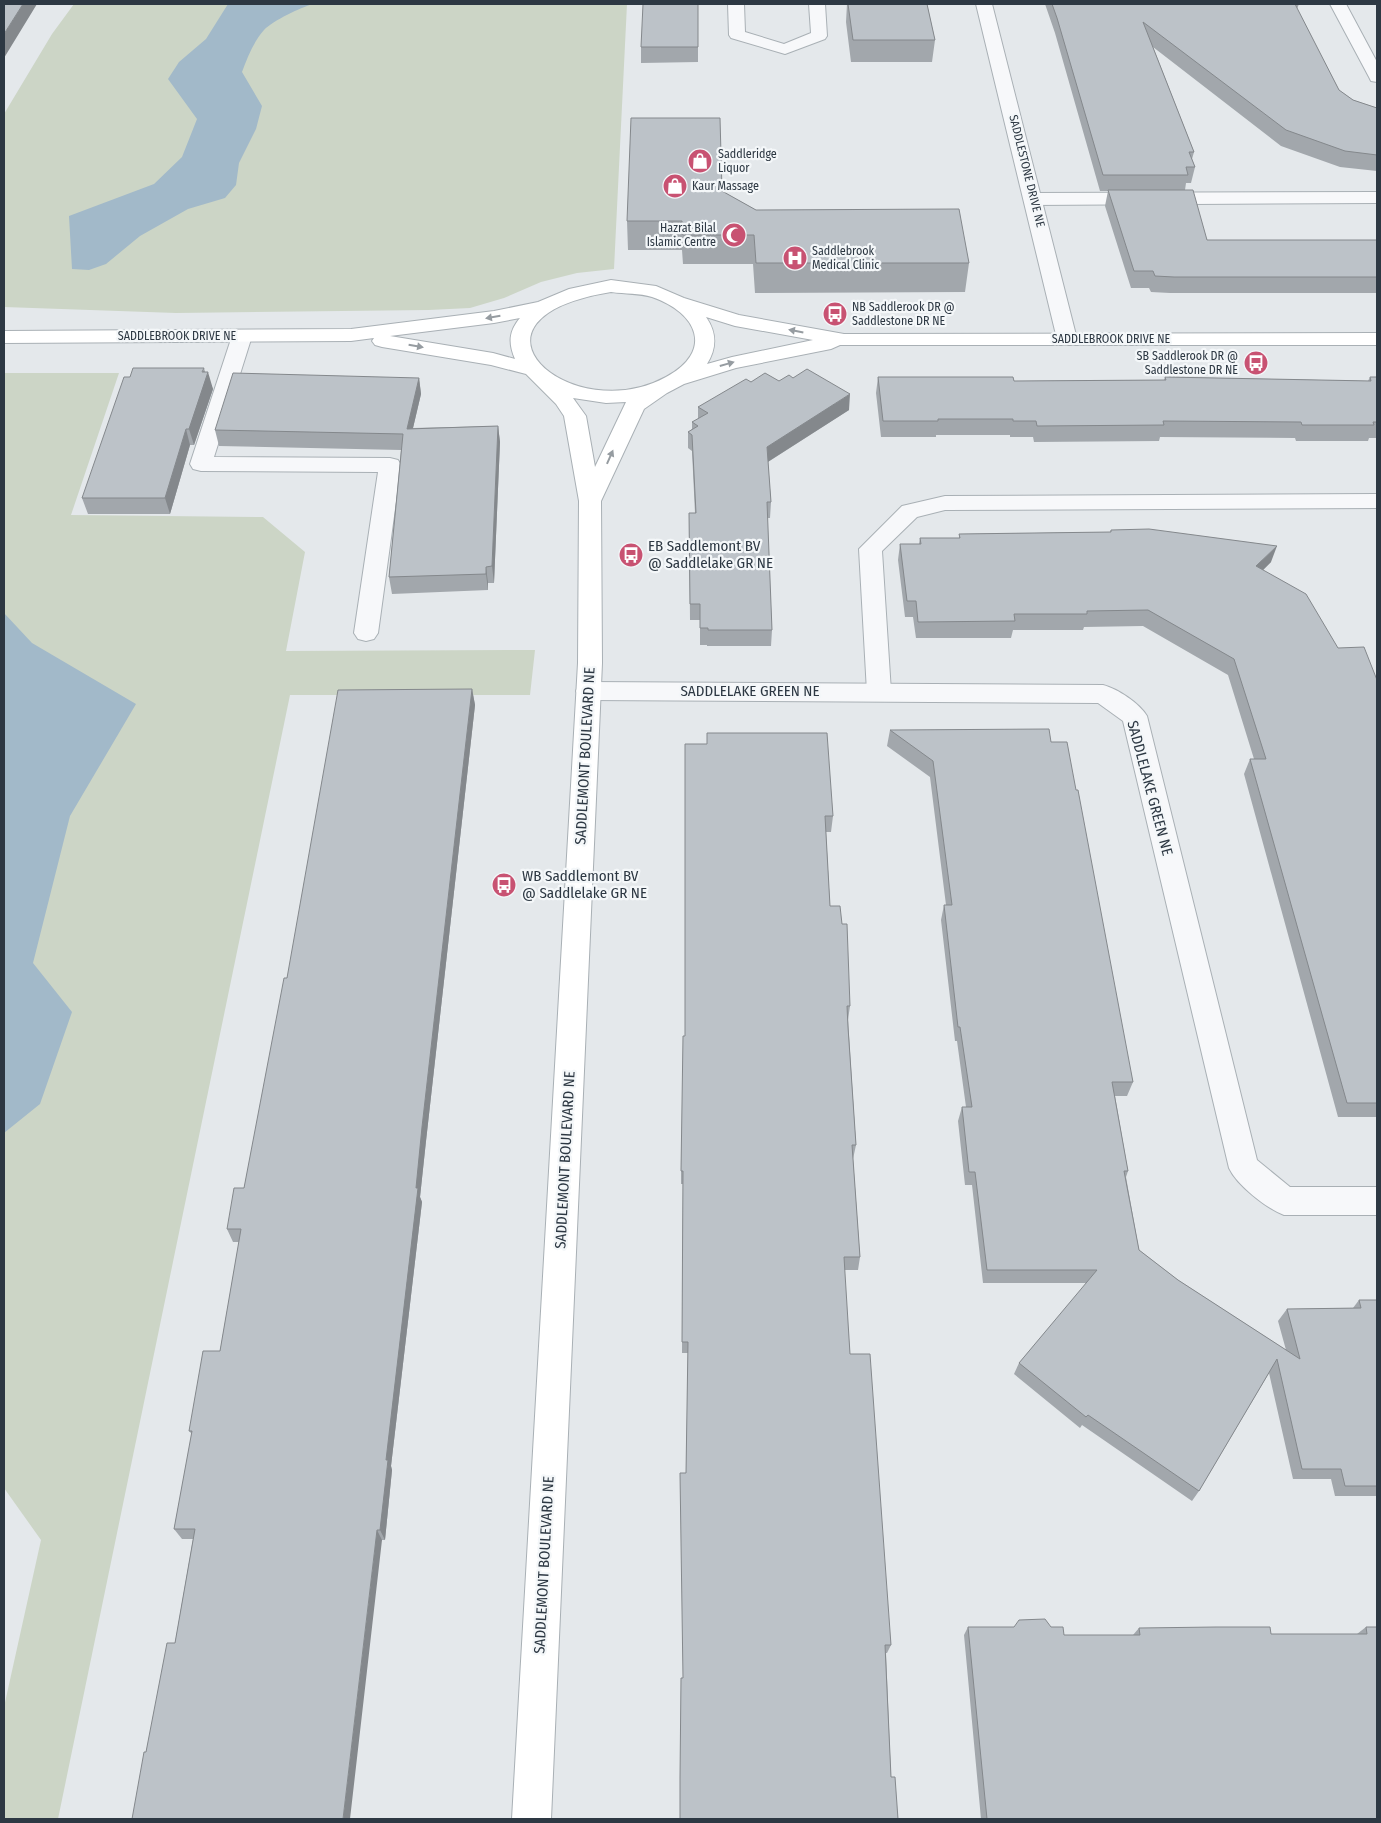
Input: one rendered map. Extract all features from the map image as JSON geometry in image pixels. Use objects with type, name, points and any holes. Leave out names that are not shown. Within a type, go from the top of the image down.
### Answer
[{"type":"street","points":[[736,4],[737,35],[785,49],[819,36],[816,4]]},
{"type":"street","name":"SADDLESTONE DRIVE NE","points":[[984,4],[1067,339]]},
{"type":"street","points":[[1338,4],[1377,76]]},
{"type":"street","points":[[1033,199],[1377,198]]},
{"type":"street","points":[[611,286],[650,290],[682,303],[700,320],[706,340],[699,361],[680,379],[660,388],[634,395],[607,397],[562,389],[537,374],[521,354],[520,337],[527,321],[541,307],[573,292],[611,286]]},
{"type":"street","name":"SADDLEBROOK DRIVE NE","points":[[682,303],[734,320],[844,340],[1377,339]]},
{"type":"street","name":"SADDLEBROOK DRIVE NE","points":[[4,336],[351,335],[484,318],[541,307]]},
{"type":"street","name":"SADDLEBROOK DRIVE NE","points":[[351,335],[493,359],[537,374]]},
{"type":"street","points":[[242,336],[201,464],[390,465],[366,633]]},
{"type":"street","name":"SADDLEBROOK DRIVE NE","points":[[680,379],[732,363],[844,340]]},
{"type":"street","name":"SADDLEMONT BOULEVARD NE","points":[[531,1819],[588,691],[590,501],[575,416],[563,399],[537,374]]},
{"type":"street","name":"SADDLEMONT BOULEVARD NE","points":[[590,501],[635,405],[660,388]]},
{"type":"street","points":[[879,692],[870,549],[910,511],[945,503],[1377,501]]},
{"type":"street","name":"SADDLELAKE GREEN NE","points":[[588,691],[1103,694],[1134,716],[1244,1168],[1284,1201],[1377,1201]]},
{"type":"green space","points":[[74,4],[627,4],[614,269],[577,273],[541,282],[504,298],[470,308],[176,313],[4,307],[4,114],[52,34]]},
{"type":"green space","points":[[4,373],[119,373],[71,515],[263,517],[305,552],[286,651],[535,650],[530,695],[290,695],[58,1819],[4,1819],[4,1707],[41,1540],[4,1488]]},
{"type":"water","points":[[228,4],[313,4],[301,8],[268,26],[257,39],[249,55],[242,72],[262,106],[256,129],[239,163],[236,185],[225,198],[188,209],[140,236],[106,264],[89,270],[72,269],[69,216],[154,184],[182,157],[197,119],[168,79],[179,62],[206,39]]},
{"type":"water","points":[[4,613],[32,643],[136,704],[70,816],[33,963],[72,1012],[40,1104],[4,1133]]},
{"type":"building","points":[[4,4],[23,4],[4,34]]},
{"type":"building","points":[[643,4],[698,4],[698,47],[641,47]]},
{"type":"building","points":[[848,4],[927,4],[935,40],[853,40]]},
{"type":"building","points":[[1052,4],[1295,4],[1339,90],[1353,100],[1377,108],[1377,155],[1345,151],[1286,130],[1143,22],[1194,152],[1189,152],[1195,167],[1186,167],[1188,175],[1103,175]]},
{"type":"building","points":[[631,118],[720,118],[722,191],[756,210],[959,209],[969,263],[756,263],[754,235],[683,235],[682,221],[627,221]]},
{"type":"building","points":[[1108,190],[1193,190],[1207,240],[1377,240],[1377,277],[1174,277],[1155,276],[1153,271],[1134,271]]},
{"type":"building","points":[[133,368],[204,368],[202,372],[208,372],[189,429],[186,429],[165,498],[82,498],[124,377],[130,377]]},
{"type":"building","points":[[807,369],[850,394],[767,447],[771,502],[767,502],[772,630],[708,630],[708,628],[700,628],[700,604],[690,604],[689,513],[696,513],[692,435],[688,432],[698,426],[692,422],[708,413],[698,407],[746,379],[751,382],[765,373],[779,381],[789,375],[793,378]]},
{"type":"building","points":[[233,373],[419,378],[407,429],[498,426],[492,566],[486,567],[486,574],[389,577],[403,434],[215,430]]},
{"type":"building","points":[[878,377],[1013,377],[1014,381],[1166,380],[1165,377],[1371,381],[1370,377],[1377,377],[1377,422],[1373,422],[1374,425],[1302,425],[1301,422],[1163,421],[1164,425],[1037,426],[1036,421],[1013,421],[1013,419],[883,421]]},
{"type":"building","points":[[1149,529],[1277,546],[1256,566],[1306,594],[1338,648],[1364,647],[1377,680],[1377,1103],[1347,1103],[1250,759],[1266,759],[1234,659],[1148,610],[1087,611],[1087,614],[1014,614],[1015,621],[918,622],[916,601],[907,601],[900,544],[921,544],[920,538],[960,538],[959,534],[1111,532],[1111,530]]},
{"type":"building","points":[[472,689],[422,1127],[416,1188],[418,1188],[386,1460],[388,1460],[380,1530],[377,1530],[343,1819],[132,1819],[167,1643],[175,1643],[195,1529],[174,1529],[192,1431],[189,1431],[203,1351],[220,1351],[241,1229],[227,1229],[234,1188],[244,1188],[284,978],[287,978],[338,690]]},
{"type":"building","points":[[1049,729],[1051,742],[1067,742],[1076,790],[1078,790],[1133,1082],[1112,1082],[1128,1171],[1124,1171],[1139,1250],[1178,1280],[1300,1359],[1287,1309],[1361,1308],[1359,1300],[1377,1300],[1377,1486],[1345,1486],[1341,1469],[1302,1469],[1277,1359],[1199,1491],[1088,1415],[1086,1417],[1019,1363],[1097,1270],[987,1270],[975,1172],[969,1172],[962,1107],[972,1107],[960,1027],[958,1027],[944,905],[952,905],[933,761],[890,730]]},
{"type":"building","points":[[707,733],[827,733],[833,816],[825,816],[830,906],[840,906],[842,924],[847,924],[850,1006],[847,1006],[856,1145],[852,1145],[860,1257],[844,1257],[850,1354],[870,1354],[891,1645],[885,1645],[891,1777],[895,1777],[898,1819],[680,1819],[681,1678],[683,1678],[680,1473],[686,1473],[688,1342],[682,1342],[683,1171],[681,1171],[683,1036],[685,1036],[685,744],[707,744]]},
{"type":"building","points":[[1045,1619],[1051,1627],[1063,1627],[1064,1635],[1140,1635],[1139,1628],[1216,1627],[1270,1627],[1271,1634],[1367,1634],[1366,1627],[1377,1627],[1377,1819],[987,1819],[968,1627],[1014,1627],[1019,1620]]},
{"type":"place","name":"Saddleridge Liquor","points":[[700,161]]},
{"type":"place","name":"Kaur Massage","points":[[675,186]]},
{"type":"place","name":"Hazrat Bilal Islamic Centre","points":[[734,235]]},
{"type":"place","name":"Saddlebrook Medical Clinic","points":[[795,258]]},
{"type":"place","name":"NB Saddlerook DR @ Saddlestone DR NE","points":[[835,314]]},
{"type":"place","name":"SB Saddlerook DR @ Saddlestone DR NE","points":[[1256,363]]},
{"type":"place","name":"EB Saddlemont BV @ Saddlelake GR NE","points":[[631,555]]},
{"type":"place","name":"WB Saddlemont BV @ Saddlelake GR NE","points":[[504,885]]}]
